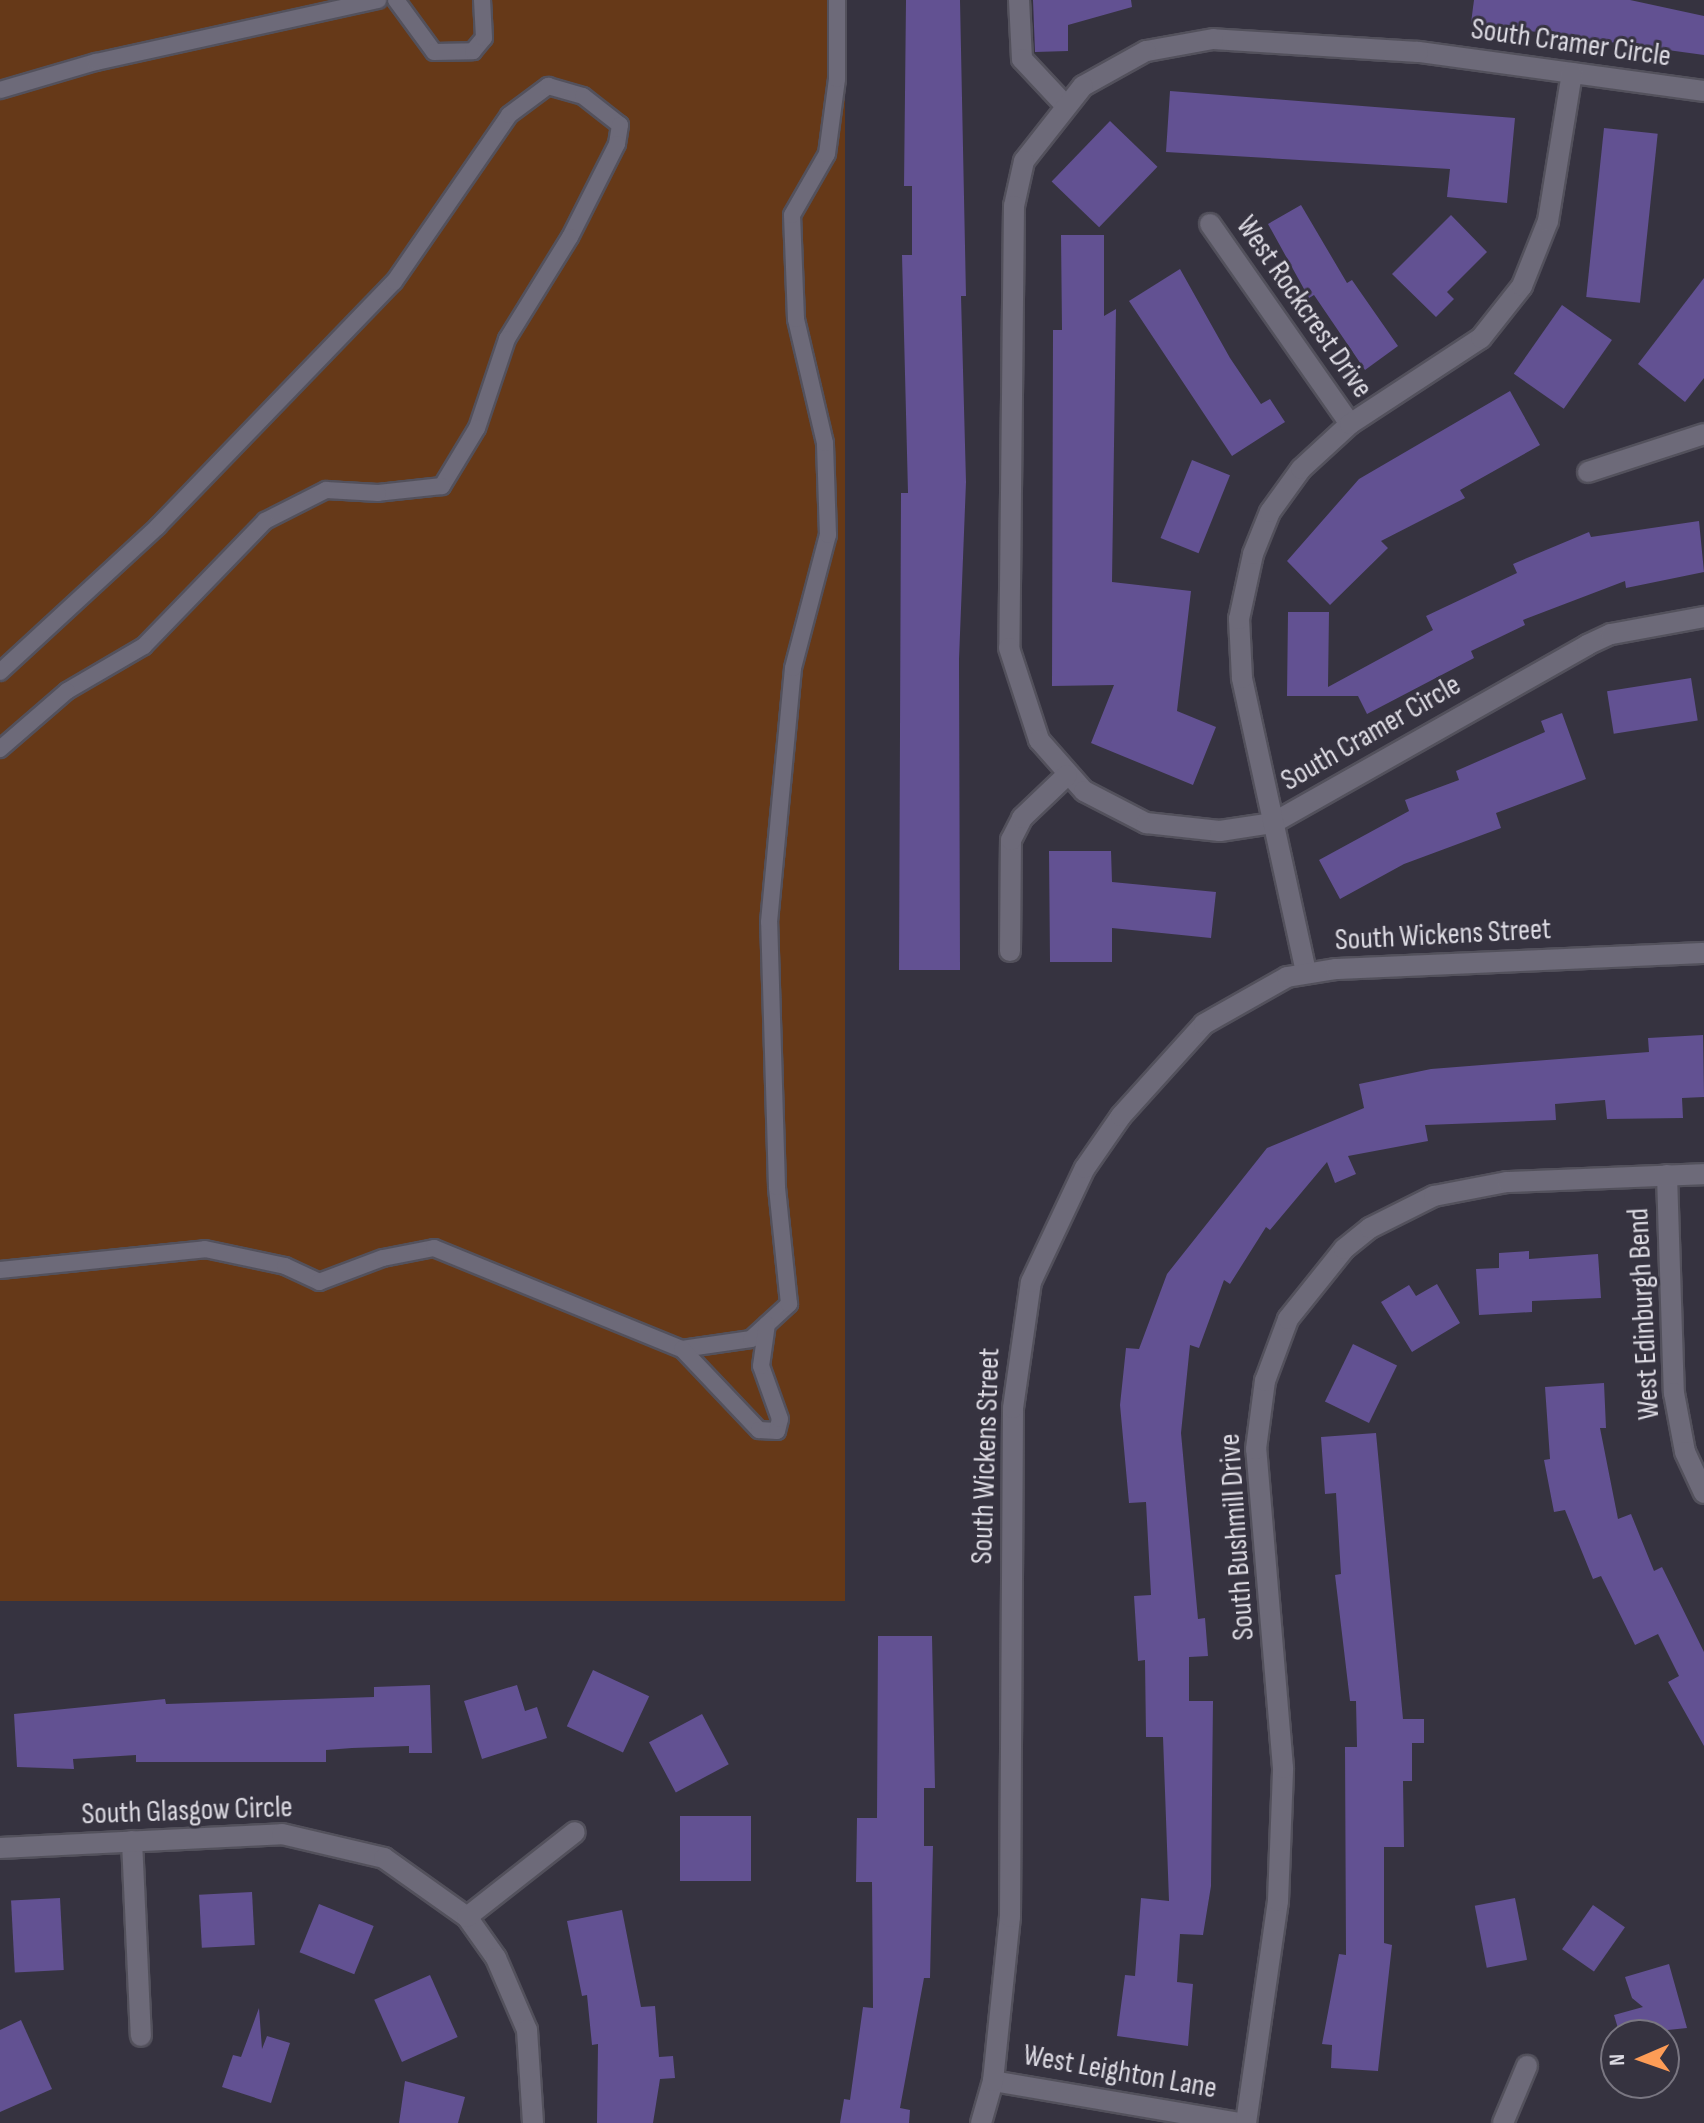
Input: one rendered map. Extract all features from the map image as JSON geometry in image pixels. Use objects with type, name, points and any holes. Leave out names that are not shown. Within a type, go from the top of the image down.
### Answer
[{"type":"street","points":[[1019,0],[1022,59],[1065,105]]},
{"type":"street","name":"South Cramer Circle","points":[[1704,91],[1418,52],[1191,40],[1127,59],[1065,105],[1024,161],[1014,206],[1009,648],[1039,740],[1067,775],[1106,805],[1166,829],[1220,831],[1273,823],[1587,645],[1704,617]]},
{"type":"street","name":"West Rockcrest Drive","points":[[1306,972],[1242,678],[1242,595],[1260,533],[1284,488],[1350,424],[1481,338],[1522,286],[1548,221],[1572,73]]},
{"type":"street","name":"West Rockcrest Drive","points":[[1210,224],[1350,424]]},
{"type":"street","points":[[1588,472],[1704,434]]},
{"type":"street","points":[[1010,951],[1011,840],[1022,818],[1067,775]]},
{"type":"street","name":"South Wickens Street","points":[[981,2123],[993,2081],[1010,1917],[1013,1408],[1031,1282],[1085,1168],[1168,1062],[1231,1004],[1306,972],[1704,953]]},
{"type":"street","name":"South Bushmill Drive","points":[[1246,2123],[1278,1901],[1283,1768],[1256,1449],[1265,1381],[1288,1319],[1344,1249],[1370,1228],[1434,1196],[1507,1182],[1704,1174]]},
{"type":"street","name":"West Edinburgh Bend","points":[[1667,1175],[1674,1393],[1685,1452],[1704,1493]]},
{"type":"street","points":[[467,1917],[575,1832]]},
{"type":"street","name":"South Glasgow Circle","points":[[0,1848],[282,1834],[342,1843],[424,1881],[467,1917],[496,1958],[527,2030],[533,2123]]},
{"type":"street","points":[[132,1841],[141,2036]]},
{"type":"street","points":[[1503,2123],[1527,2066]]},
{"type":"street","name":"West Leighton Lane","points":[[993,2081],[1238,2123]]},
{"type":"lane","points":[[0,90],[96,62],[378,0]]},
{"type":"lane","points":[[396,0],[434,52],[473,51],[484,38],[482,0]]},
{"type":"lane","points":[[682,1349],[751,1339],[789,1304],[777,1187],[771,894],[793,668],[828,535],[825,443],[796,319],[792,215],[827,154],[837,79],[837,0]]},
{"type":"lane","points":[[0,672],[178,506],[394,282],[509,115],[548,86],[583,96],[620,125],[617,144],[570,237],[507,339],[477,428],[442,486],[378,493],[326,490],[265,521],[144,646],[67,691],[0,749]]},
{"type":"lane","points":[[0,1270],[205,1249],[285,1266],[319,1282],[383,1258],[434,1248],[682,1349],[759,1430],[777,1431],[780,1419],[761,1366],[767,1324]]},
{"type":"shaded area","points":[[0,0],[845,0],[845,1601],[0,1601]]},
{"type":"building","points":[[906,0],[960,0],[966,296],[961,296],[966,482],[959,659],[960,970],[899,970],[901,493],[908,493],[902,255],[912,255],[912,186],[904,186]]},
{"type":"building","points":[[1033,0],[1131,0],[1132,7],[1068,25],[1068,51],[1035,52]]},
{"type":"building","points":[[1474,0],[1630,0],[1704,16],[1704,55],[1471,23]]},
{"type":"building","points":[[1170,91],[1515,118],[1507,203],[1447,197],[1450,169],[1166,152]]},
{"type":"building","points":[[1110,121],[1157,167],[1099,227],[1052,181]]},
{"type":"building","points":[[1604,128],[1658,134],[1640,303],[1586,297]]},
{"type":"building","points":[[1301,205],[1347,283],[1352,280],[1398,346],[1365,370],[1314,295],[1309,298],[1268,224]]},
{"type":"building","points":[[1451,215],[1487,252],[1447,292],[1454,299],[1436,317],[1392,274]]},
{"type":"building","points":[[1061,235],[1104,235],[1104,316],[1116,309],[1112,582],[1191,591],[1177,711],[1216,727],[1193,785],[1091,743],[1114,685],[1052,686],[1053,330],[1062,330]]},
{"type":"building","points":[[1180,269],[1230,358],[1261,404],[1270,399],[1285,422],[1232,456],[1129,301]]},
{"type":"building","points":[[1704,278],[1704,378],[1685,402],[1638,364]]},
{"type":"building","points":[[1562,305],[1612,340],[1564,409],[1514,374]]},
{"type":"building","points":[[1510,391],[1540,445],[1460,490],[1465,498],[1381,541],[1388,548],[1330,605],[1287,561],[1359,479]]},
{"type":"building","points":[[1192,460],[1230,475],[1199,553],[1161,538]]},
{"type":"building","points":[[1699,521],[1704,572],[1626,588],[1625,581],[1523,620],[1525,625],[1471,651],[1474,658],[1367,714],[1358,696],[1287,696],[1288,612],[1329,612],[1328,687],[1433,630],[1426,616],[1517,573],[1513,564],[1589,532],[1591,537]]},
{"type":"building","points":[[1691,678],[1698,720],[1614,734],[1607,691]]},
{"type":"building","points":[[1562,713],[1586,779],[1496,813],[1501,828],[1404,864],[1340,899],[1319,860],[1409,811],[1405,800],[1459,780],[1456,771],[1545,732],[1541,721]]},
{"type":"building","points":[[1049,851],[1111,851],[1112,882],[1216,892],[1211,938],[1112,928],[1112,962],[1050,962]]},
{"type":"building","points":[[1703,1035],[1704,1097],[1682,1098],[1683,1118],[1607,1119],[1605,1100],[1555,1104],[1556,1120],[1425,1125],[1428,1141],[1348,1156],[1356,1174],[1335,1183],[1327,1162],[1270,1230],[1266,1227],[1230,1284],[1224,1280],[1199,1348],[1190,1345],[1181,1433],[1198,1619],[1205,1618],[1208,1656],[1189,1657],[1189,1701],[1213,1701],[1211,1886],[1203,1935],[1180,1934],[1177,1982],[1193,1984],[1188,2046],[1117,2036],[1125,1975],[1135,1976],[1141,1898],[1169,1901],[1163,1737],[1146,1737],[1145,1660],[1138,1661],[1134,1596],[1151,1595],[1146,1502],[1129,1503],[1120,1405],[1126,1348],[1139,1349],[1167,1274],[1267,1148],[1364,1108],[1359,1084],[1431,1069],[1649,1052],[1648,1038]]},
{"type":"building","points":[[1529,1251],[1529,1259],[1598,1254],[1601,1298],[1532,1301],[1532,1312],[1479,1315],[1476,1269],[1499,1268],[1499,1253]]},
{"type":"building","points":[[1437,1284],[1460,1323],[1412,1352],[1381,1302],[1409,1285],[1416,1296]]},
{"type":"building","points":[[1353,1344],[1397,1365],[1369,1423],[1325,1402]]},
{"type":"building","points":[[1604,1383],[1606,1428],[1600,1428],[1618,1519],[1631,1514],[1654,1571],[1662,1567],[1704,1652],[1704,1746],[1668,1682],[1679,1676],[1658,1634],[1635,1645],[1601,1576],[1593,1579],[1565,1510],[1554,1512],[1544,1460],[1550,1459],[1545,1387]]},
{"type":"building","points":[[1376,1433],[1403,1719],[1424,1719],[1424,1743],[1412,1743],[1412,1781],[1403,1781],[1404,1847],[1384,1847],[1384,1943],[1392,1945],[1378,2071],[1331,2068],[1332,2045],[1322,2044],[1339,1954],[1346,1955],[1345,1747],[1357,1747],[1356,1701],[1350,1701],[1335,1575],[1341,1574],[1336,1493],[1325,1494],[1321,1437]]},
{"type":"building","points":[[878,1636],[932,1636],[935,1788],[924,1788],[924,1846],[933,1846],[930,1978],[924,1978],[900,2108],[910,2110],[909,2123],[840,2123],[844,2099],[850,2100],[863,2007],[873,2008],[872,1882],[856,1882],[857,1818],[877,1818]]},
{"type":"building","points":[[593,1670],[649,1696],[623,1752],[567,1726]]},
{"type":"building","points":[[430,1685],[432,1753],[409,1753],[409,1746],[326,1750],[326,1762],[136,1762],[136,1755],[73,1759],[74,1769],[17,1767],[14,1714],[165,1699],[166,1704],[374,1697],[374,1687]]},
{"type":"building","points":[[517,1685],[525,1711],[537,1707],[547,1738],[482,1759],[464,1701]]},
{"type":"building","points":[[702,1714],[729,1764],[676,1792],[649,1742]]},
{"type":"building","points":[[680,1816],[751,1816],[751,1881],[680,1881]]},
{"type":"building","points":[[252,1892],[255,1945],[202,1948],[199,1895]]},
{"type":"building","points":[[60,1898],[64,1970],[15,1972],[11,1901]]},
{"type":"building","points":[[1515,1898],[1527,1960],[1487,1968],[1475,1906]]},
{"type":"building","points":[[319,1904],[374,1926],[354,1974],[300,1952]]},
{"type":"building","points":[[1593,1905],[1625,1927],[1594,1972],[1562,1949]]},
{"type":"building","points":[[622,1910],[641,2007],[655,2006],[659,2057],[673,2056],[675,2078],[660,2079],[653,2123],[597,2123],[598,2044],[592,2045],[587,1995],[582,1996],[567,1921]]},
{"type":"building","points":[[1669,1964],[1687,2028],[1680,2029],[1680,2019],[1615,2019],[1614,2015],[1643,2007],[1632,1998],[1625,1977]]},
{"type":"building","points":[[430,1975],[458,2037],[402,2062],[374,2000]]},
{"type":"building","points":[[259,2008],[262,2049],[267,2036],[290,2043],[271,2103],[222,2087],[233,2055],[241,2057]]},
{"type":"building","points":[[21,2020],[52,2089],[0,2112],[0,2030]]},
{"type":"building","points":[[405,2081],[465,2097],[458,2123],[399,2123]]}]
